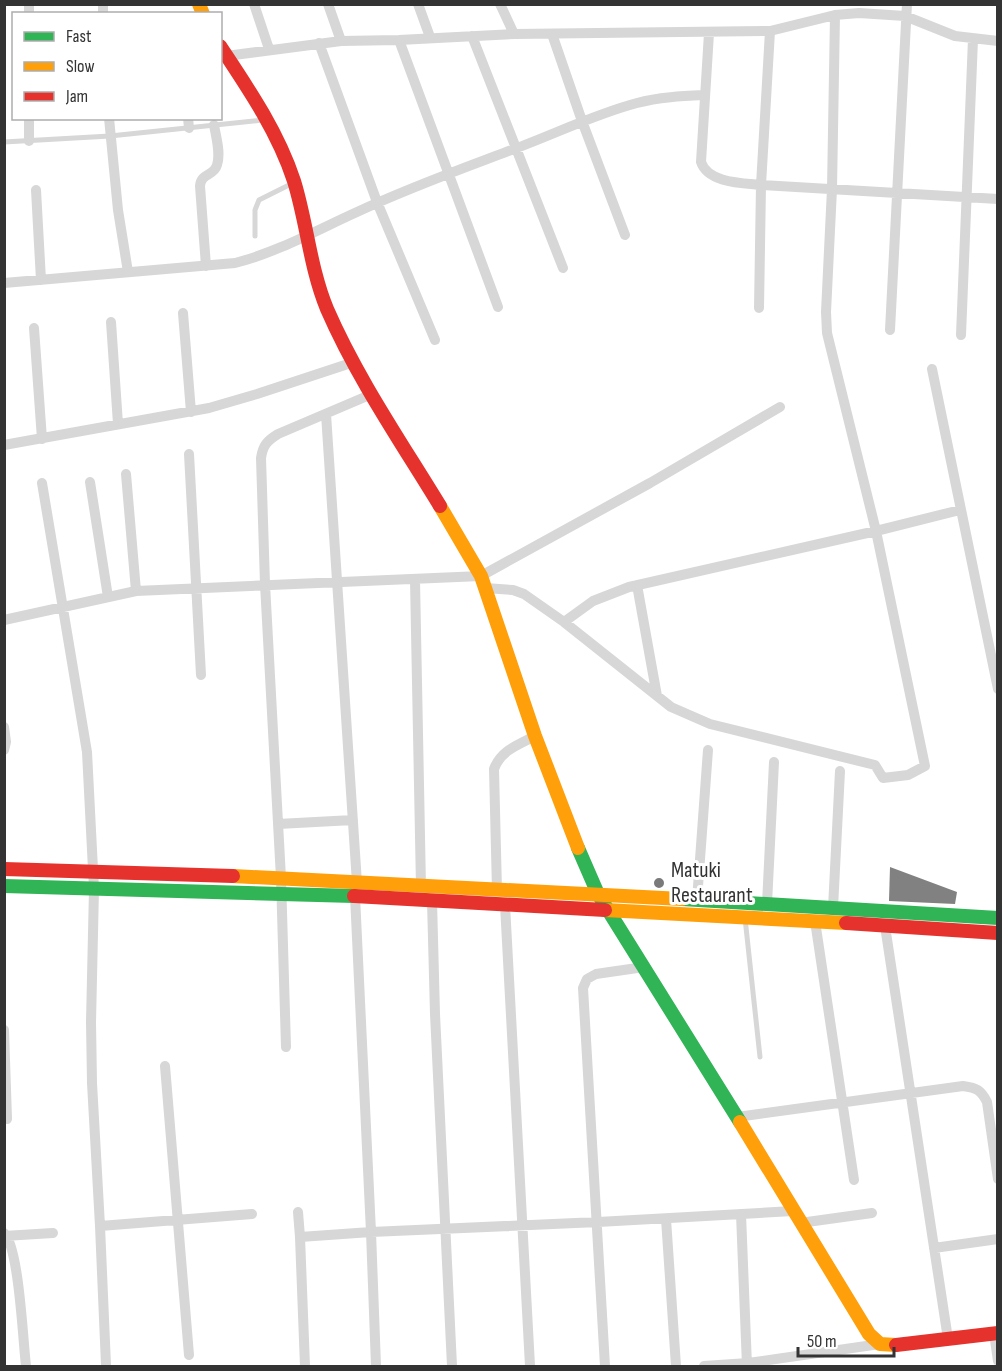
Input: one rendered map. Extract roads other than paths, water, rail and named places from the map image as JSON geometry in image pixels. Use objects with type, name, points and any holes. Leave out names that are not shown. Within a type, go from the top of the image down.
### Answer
[{"type":"street","points":[[254,4],[269,49]]},
{"type":"street","points":[[328,4],[342,41]]},
{"type":"street","points":[[418,4],[430,37]]},
{"type":"street","points":[[500,4],[514,34]]},
{"type":"street","points":[[223,51],[269,49],[342,41],[430,37],[770,31],[835,15],[906,10],[955,36],[998,41]]},
{"type":"street","points":[[890,330],[906,10]]},
{"type":"street","points":[[4,621],[136,591],[265,584],[415,580],[483,582],[524,594],[564,622],[671,707],[710,724],[875,765],[883,778],[908,775],[925,766],[876,531],[827,333],[835,15]]},
{"type":"street","points":[[759,308],[761,185],[770,31]]},
{"type":"street","points":[[709,33],[701,162],[704,170],[711,176],[738,183],[761,185],[998,199]]},
{"type":"street","points":[[552,34],[625,235]]},
{"type":"street","points":[[472,36],[563,268]]},
{"type":"street","points":[[961,335],[973,39]]},
{"type":"street","points":[[399,40],[498,307]]},
{"type":"street","points":[[319,43],[377,202],[435,340]]},
{"type":"street","points":[[223,51],[267,120],[294,182],[320,290],[328,310],[372,394],[483,582],[535,736],[567,822],[598,894],[869,1334],[880,1344]]},
{"type":"street","points":[[4,282],[206,266],[235,263],[259,257],[377,202],[582,121],[638,102],[705,95]]},
{"type":"street","points":[[29,120],[29,141]]},
{"type":"street","points":[[109,120],[118,210],[128,272]]},
{"type":"street","points":[[206,266],[200,186],[204,176],[213,172],[217,165],[214,125]]},
{"type":"street","points":[[36,190],[41,280]]},
{"type":"street","points":[[183,314],[191,412]]},
{"type":"street","points":[[111,322],[118,424]]},
{"type":"street","points":[[34,328],[42,439]]},
{"type":"street","points":[[4,445],[191,412],[257,394],[354,362]]},
{"type":"street","points":[[932,369],[998,689]]},
{"type":"street","points":[[286,1047],[281,886],[265,584],[261,458],[263,448],[278,434],[372,394]]},
{"type":"street","points":[[483,582],[780,407]]},
{"type":"street","points":[[326,414],[353,820],[375,1366]]},
{"type":"street","points":[[189,454],[201,675]]},
{"type":"street","points":[[126,474],[136,591]]},
{"type":"street","points":[[90,482],[108,597]]},
{"type":"street","points":[[42,483],[87,752],[94,872],[92,1083],[106,1365]]},
{"type":"street","points":[[564,622],[593,601],[609,593],[637,585],[960,510]]},
{"type":"street","points":[[415,580],[421,887]]},
{"type":"street","points":[[637,585],[657,696]]},
{"type":"street","points":[[4,727],[4,750]]},
{"type":"street","points":[[497,891],[494,769],[497,760],[504,753],[535,736]]},
{"type":"street","points":[[697,900],[708,750]]},
{"type":"street","points":[[767,904],[774,762]]},
{"type":"street","points":[[833,908],[840,771]]},
{"type":"street","points":[[278,824],[353,820]]},
{"type":"street","points":[[4,869],[94,872],[281,886],[356,889],[421,887],[598,894],[998,918]]},
{"type":"street","points":[[4,886],[94,889],[281,886]]},
{"type":"street","points":[[356,889],[432,901],[745,916],[998,933]]},
{"type":"street","points":[[432,901],[435,1014],[452,1366]]},
{"type":"street","points":[[505,905],[530,1366]]},
{"type":"street","points":[[815,921],[854,1180]]},
{"type":"street","points":[[885,926],[948,1339]]},
{"type":"street","points":[[605,1366],[583,988],[587,979],[596,974],[644,967]]},
{"type":"street","points":[[4,1030],[7,1119]]},
{"type":"street","points":[[165,1066],[189,1355]]},
{"type":"street","points":[[737,1117],[963,1086],[976,1088],[983,1093],[987,1102],[998,1179]]},
{"type":"street","points":[[298,1212],[305,1366]]},
{"type":"street","points":[[300,1237],[741,1214],[796,1217],[872,1213]]},
{"type":"street","points":[[100,1226],[252,1214]]},
{"type":"street","points":[[741,1214],[748,1365]]},
{"type":"street","points":[[666,1219],[676,1366]]},
{"type":"street","points":[[26,1366],[14,1256],[6,1235],[53,1233]]},
{"type":"street","points":[[934,1248],[998,1239]]},
{"type":"street","points":[[704,1366],[748,1365],[880,1344],[891,1346],[996,1333],[998,1361]]},
{"type":"lane","points":[[4,142],[110,136],[188,123],[214,125],[267,120]]},
{"type":"lane","points":[[255,236],[255,210],[259,200],[294,182]]},
{"type":"lane","points":[[745,916],[760,1057]]},
{"type":"place","name":"Matuki Restaurant","points":[[659,883]]}]
